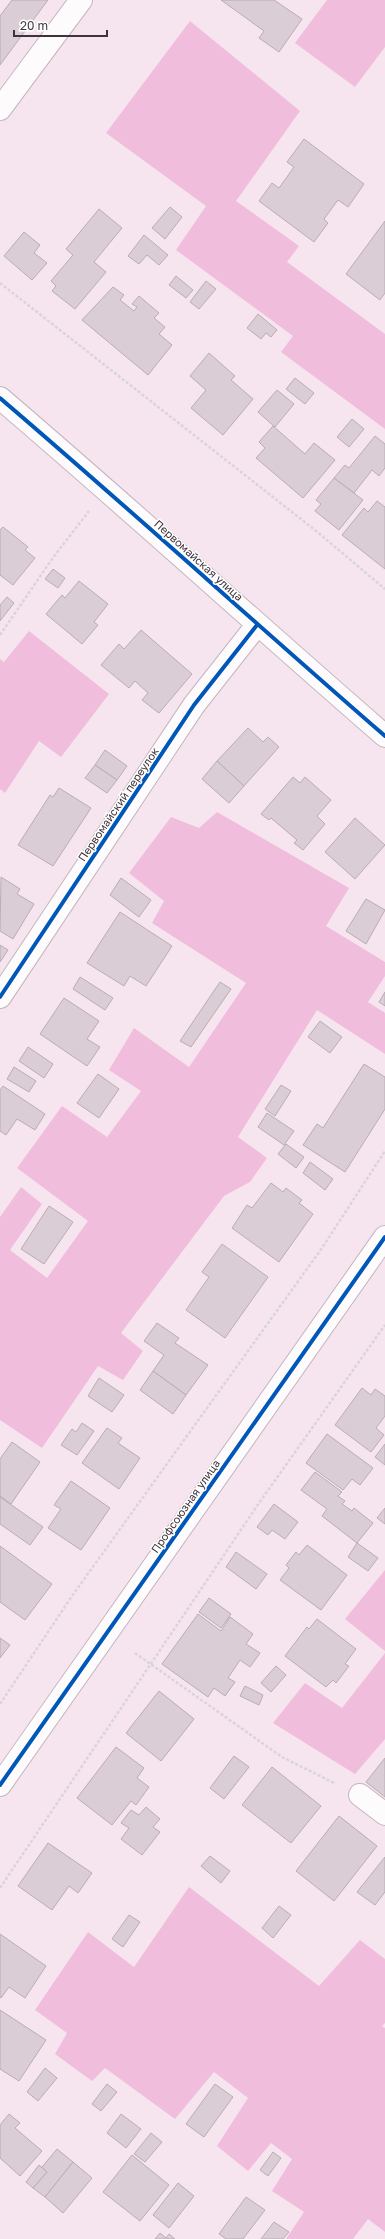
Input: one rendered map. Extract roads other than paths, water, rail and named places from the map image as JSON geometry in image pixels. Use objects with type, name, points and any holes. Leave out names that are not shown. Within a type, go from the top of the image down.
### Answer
[{"type":"street","points":[[0,109],[81,0]]},
{"type":"street","name":"Первомайская улица","points":[[0,398],[107,489],[258,625],[385,736]]},
{"type":"street","name":"Первомайский переулок","points":[[0,997],[194,704],[258,625]]},
{"type":"street","name":"Профсоюзная улица","points":[[0,1785],[385,1237]]},
{"type":"street","points":[[360,1795],[385,1814]]}]
